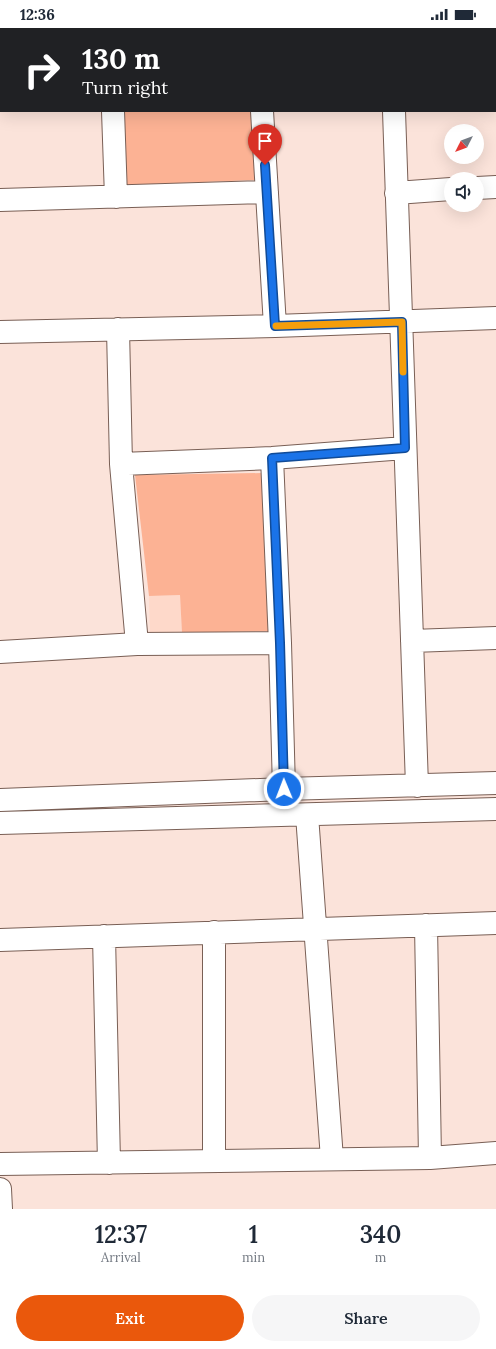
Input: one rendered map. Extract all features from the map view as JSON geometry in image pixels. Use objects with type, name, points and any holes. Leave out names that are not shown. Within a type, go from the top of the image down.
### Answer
[{"type":"street","points":[[112,112],[116,197]]},
{"type":"street","points":[[262,112],[275,326]]},
{"type":"street","points":[[394,112],[417,786]]},
{"type":"street","points":[[484,188],[496,187]]},
{"type":"street","points":[[396,192],[444,190]]},
{"type":"street","points":[[0,200],[267,192]]},
{"type":"street","points":[[0,332],[275,326],[496,318]]},
{"type":"street","points":[[118,329],[121,464],[137,644]]},
{"type":"street","points":[[121,464],[272,458],[405,448]]},
{"type":"street","points":[[272,458],[280,643],[284,789]]},
{"type":"street","points":[[412,641],[496,638]]},
{"type":"street","points":[[0,652],[137,644],[280,643]]},
{"type":"street","points":[[0,800],[284,789],[496,783]]},
{"type":"street","points":[[0,823],[496,809]]},
{"type":"street","points":[[307,815],[332,1159]]},
{"type":"street","points":[[0,940],[496,923]]},
{"type":"street","points":[[426,925],[430,1158]]},
{"type":"street","points":[[214,932],[214,1161]]},
{"type":"street","points":[[104,936],[109,1162]]},
{"type":"street","points":[[0,1164],[430,1158],[496,1153]]},
{"type":"street","points":[[0,1189],[1,1209]]},
{"type":"shaded area","points":[[124,112],[252,112],[255,180],[127,185]]},
{"type":"shaded area","points":[[262,473],[268,631],[182,633],[180,595],[149,596],[135,475]]},
{"type":"shaded area","points":[[180,595],[182,633],[150,634],[149,596]]},
{"type":"slow traffic","points":[[276,326],[402,322],[403,372]]},
{"type":"route","points":[[265,165],[275,326],[402,322],[405,448],[272,458],[280,643],[284,789]]}]
